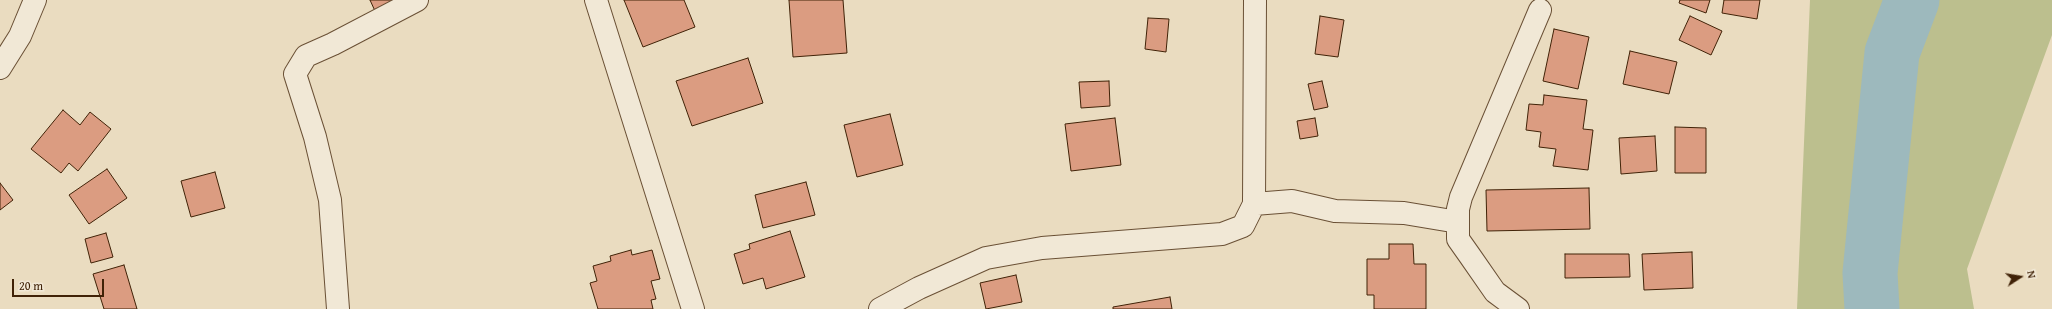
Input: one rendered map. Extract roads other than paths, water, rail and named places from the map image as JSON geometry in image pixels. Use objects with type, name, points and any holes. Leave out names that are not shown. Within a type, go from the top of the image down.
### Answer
[{"type":"street","points":[[0,68],[20,36],[36,0]]},
{"type":"street","points":[[338,309],[330,200],[315,136],[295,74],[306,56],[333,44],[417,0]]},
{"type":"street","points":[[596,0],[693,309]]},
{"type":"street","points":[[880,309],[919,288],[986,258],[1042,248],[1222,234],[1243,226],[1254,204],[1255,0]]},
{"type":"street","points":[[1518,309],[1495,292],[1458,240],[1458,210],[1461,197],[1540,10]]},
{"type":"street","points":[[1254,204],[1292,201],[1335,211],[1404,213],[1458,222]]},
{"type":"waterway","points":[[1872,309],[1870,273],[1892,53],[1912,0]]}]
